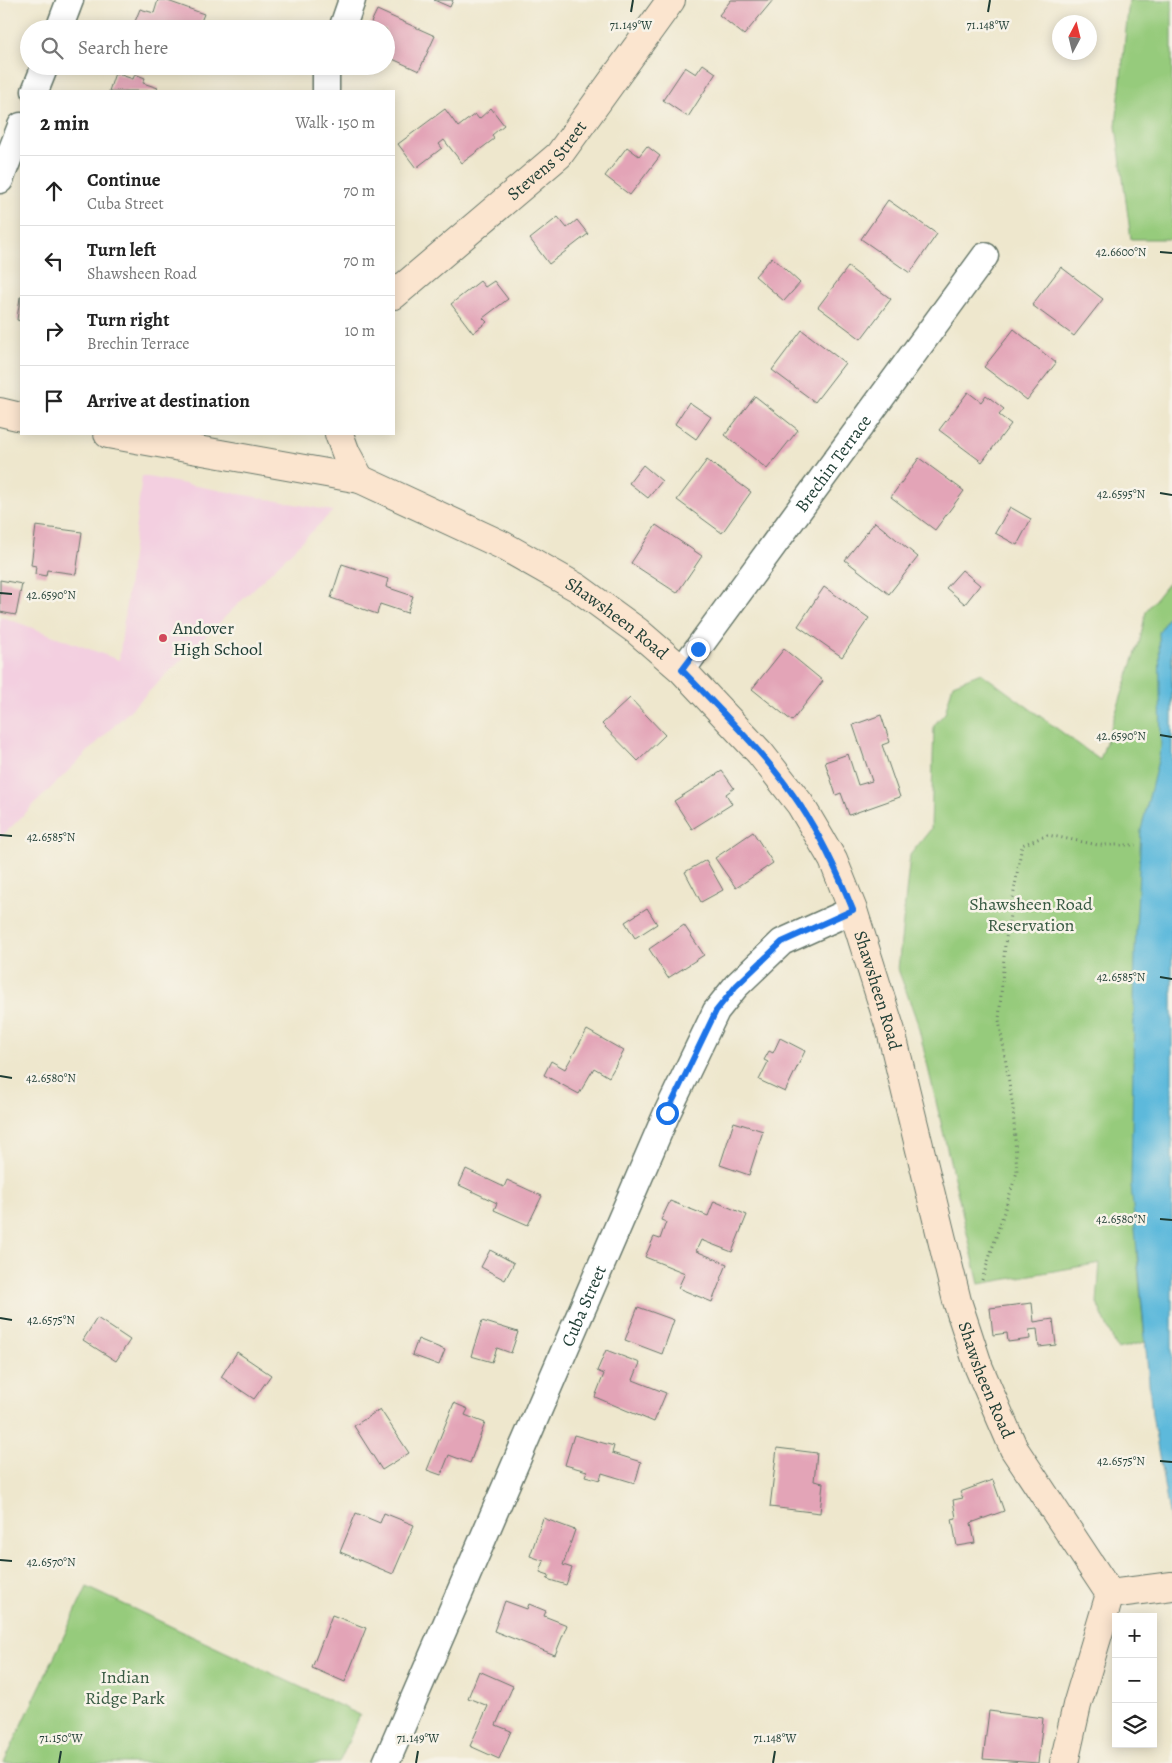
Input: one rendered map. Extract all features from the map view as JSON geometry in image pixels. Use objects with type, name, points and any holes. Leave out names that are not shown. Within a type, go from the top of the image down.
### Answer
[{"type":"main road","name":"Stevens Street","points":[[395,294],[559,155],[671,0]]},
{"type":"main road","points":[[0,412],[20,417]]},
{"type":"main road","name":"Shawsheen Road","points":[[122,435],[177,439],[360,479],[502,545],[578,588],[637,632],[682,670],[760,754],[800,804],[833,860],[853,910],[891,1031],[954,1290],[979,1368],[1014,1449],[1110,1594]]},
{"type":"main road","points":[[339,435],[346,453],[360,479]]},
{"type":"main road","points":[[1064,1763],[1077,1705],[1110,1594],[1162,1588]]},
{"type":"street","points":[[62,20],[70,0]]},
{"type":"street","points":[[345,20],[352,0]]},
{"type":"street","points":[[35,90],[41,75]]},
{"type":"street","points":[[326,75],[326,90]]},
{"type":"street","points":[[0,180],[20,129]]},
{"type":"street","name":"Brechin Terrace","points":[[682,670],[985,256]]},
{"type":"street","name":"Cuba Street","points":[[386,1763],[667,1113],[716,1011],[736,986],[782,942],[853,910]]},
{"type":"path","points":[[954,1290],[982,1281],[1017,1172],[1013,1107],[999,1020],[1005,944],[1022,845],[1048,835],[1098,845],[1136,846]]},
{"type":"shaded area","name":"Andover High School","points":[[142,476],[333,511],[0,838],[0,616],[119,660]]},
{"type":"green space","points":[[1129,0],[1172,0],[1172,239],[1131,239],[1116,126]]},
{"type":"green space","name":"Shawsheen Road Reservation","points":[[1172,578],[1172,699],[1137,1257],[1145,1342],[1117,1349],[1097,1303],[1100,1263],[979,1284],[917,1021],[898,969],[910,855],[931,829],[934,725],[945,713],[953,684],[981,673],[1100,760],[1140,640],[1146,611]]},
{"type":"green space","name":"Indian Ridge Park","points":[[87,1587],[360,1715],[339,1763],[4,1763]]},
{"type":"water","points":[[1172,610],[1172,1531],[1152,1415],[1131,1185],[1135,951],[1141,830],[1161,748],[1159,632]]},
{"type":"building","points":[[158,0],[165,0],[204,14],[202,20],[136,20],[140,9],[154,13]]},
{"type":"building","points":[[434,0],[453,0],[450,7]]},
{"type":"building","points":[[731,0],[773,0],[744,35],[719,15]]},
{"type":"building","points":[[377,10],[435,36],[419,71],[395,60],[395,20],[372,20]]},
{"type":"building","points":[[703,64],[716,73],[688,117],[663,100],[685,67],[696,74]]},
{"type":"building","points":[[114,75],[133,79],[135,75],[138,75],[145,78],[143,83],[158,88],[157,90],[109,90]]},
{"type":"building","points":[[491,108],[504,125],[492,135],[494,139],[462,163],[444,140],[439,144],[442,148],[416,168],[398,144],[445,109],[458,127],[475,114],[479,119]]},
{"type":"building","points":[[647,146],[660,156],[630,195],[605,176],[627,147],[639,156]]},
{"type":"building","points":[[888,200],[937,234],[910,273],[861,239]]},
{"type":"building","points":[[558,217],[567,228],[577,220],[588,234],[549,264],[530,239]]},
{"type":"building","points":[[772,257],[800,283],[784,301],[755,276]]},
{"type":"building","points":[[848,267],[891,299],[861,339],[818,307]]},
{"type":"building","points":[[1061,267],[1103,299],[1074,336],[1032,305]]},
{"type":"building","points":[[480,281],[485,287],[494,281],[508,299],[483,318],[487,322],[473,333],[451,304]]},
{"type":"building","points":[[20,297],[20,321],[17,320]]},
{"type":"building","points":[[1014,329],[1056,363],[1027,400],[984,367]]},
{"type":"building","points":[[802,330],[845,363],[815,402],[772,370]]},
{"type":"building","points":[[968,392],[981,402],[986,395],[1004,409],[999,415],[1011,424],[982,462],[939,430]]},
{"type":"building","points":[[755,396],[798,430],[767,469],[725,435]]},
{"type":"building","points":[[689,402],[711,417],[696,439],[675,424]]},
{"type":"building","points":[[919,458],[964,491],[935,530],[891,497]]},
{"type":"building","points":[[707,460],[751,492],[722,533],[677,500]]},
{"type":"building","points":[[643,465],[662,481],[648,498],[629,483]]},
{"type":"building","points":[[1010,507],[1031,519],[1017,545],[995,533]]},
{"type":"building","points":[[875,522],[918,557],[889,594],[845,560]]},
{"type":"building","points":[[656,525],[702,556],[677,593],[631,563]]},
{"type":"building","points":[[36,526],[82,532],[76,574],[47,570],[46,576],[35,574],[36,566],[31,565]]},
{"type":"building","points":[[342,564],[388,579],[386,587],[413,596],[407,613],[380,604],[377,614],[331,598]]},
{"type":"building","points":[[962,570],[980,585],[965,604],[946,588]]},
{"type":"building","points":[[0,580],[22,584],[16,615],[0,612]]},
{"type":"building","points":[[824,587],[869,618],[842,657],[798,626]]},
{"type":"building","points":[[784,649],[823,681],[792,721],[752,689]]},
{"type":"building","points":[[630,698],[665,735],[638,761],[602,724]]},
{"type":"building","points":[[881,715],[890,742],[882,745],[900,797],[849,815],[841,793],[836,795],[825,762],[848,754],[858,785],[872,781],[853,725]]},
{"type":"building","points":[[722,771],[734,788],[726,794],[732,804],[692,829],[674,801]]},
{"type":"building","points":[[753,832],[773,863],[736,888],[715,858]]},
{"type":"building","points":[[706,860],[723,890],[701,902],[685,872]]},
{"type":"building","points":[[647,908],[657,924],[635,938],[625,922]]},
{"type":"building","points":[[684,925],[704,955],[668,978],[649,949]]},
{"type":"building","points":[[587,1030],[624,1051],[609,1077],[594,1068],[579,1094],[544,1075],[551,1061],[565,1069]]},
{"type":"building","points":[[780,1038],[805,1051],[785,1092],[759,1080],[768,1062],[764,1060],[769,1051],[773,1053]]},
{"type":"building","points":[[734,1122],[763,1131],[749,1175],[720,1165]]},
{"type":"building","points":[[466,1169],[504,1187],[507,1180],[542,1196],[528,1225],[494,1210],[497,1203],[459,1185]]},
{"type":"building","points":[[670,1201],[708,1216],[714,1201],[747,1215],[732,1252],[701,1240],[696,1251],[727,1264],[712,1302],[678,1288],[685,1273],[645,1257],[654,1237],[660,1239],[666,1222],[661,1220]]},
{"type":"building","points":[[490,1250],[514,1263],[505,1280],[481,1267]]},
{"type":"building","points":[[1032,1303],[1034,1322],[1053,1319],[1056,1345],[1039,1347],[1037,1329],[1029,1330],[1030,1339],[1008,1342],[1007,1333],[993,1335],[990,1308]]},
{"type":"building","points":[[638,1307],[674,1320],[662,1354],[625,1340]]},
{"type":"building","points":[[97,1318],[130,1340],[116,1361],[83,1340]]},
{"type":"building","points":[[482,1321],[518,1332],[511,1353],[497,1348],[492,1362],[471,1356]]},
{"type":"building","points":[[418,1339],[445,1350],[439,1365],[412,1355]]},
{"type":"building","points":[[606,1350],[640,1363],[633,1380],[666,1393],[654,1422],[595,1397],[604,1374],[597,1371]]},
{"type":"building","points":[[237,1352],[271,1375],[254,1399],[221,1377]]},
{"type":"building","points":[[454,1403],[468,1409],[465,1415],[485,1423],[470,1463],[449,1455],[441,1475],[427,1470]]},
{"type":"building","points":[[380,1409],[409,1453],[382,1470],[354,1426]]},
{"type":"building","points":[[574,1435],[614,1446],[612,1453],[641,1462],[635,1483],[602,1473],[600,1480],[585,1476],[587,1471],[565,1465]]},
{"type":"building","points":[[777,1448],[817,1453],[814,1481],[823,1483],[820,1513],[770,1507]]},
{"type":"building","points":[[993,1480],[1004,1511],[971,1523],[975,1543],[957,1546],[952,1519],[956,1518],[953,1500],[963,1498],[960,1492]]},
{"type":"building","points":[[356,1513],[380,1523],[384,1513],[414,1525],[393,1574],[340,1552]]},
{"type":"building","points":[[543,1518],[575,1530],[563,1565],[572,1568],[566,1585],[547,1579],[549,1575],[540,1572],[544,1561],[530,1556]]},
{"type":"building","points":[[505,1601],[527,1609],[529,1604],[546,1611],[544,1616],[567,1625],[555,1655],[494,1631]]},
{"type":"building","points":[[332,1615],[366,1628],[345,1682],[312,1668]]},
{"type":"building","points":[[479,1671],[513,1686],[496,1725],[511,1731],[499,1759],[470,1746],[488,1706],[468,1698]]},
{"type":"building","points":[[989,1711],[1043,1718],[1038,1763],[983,1759]]},
{"type":"place","name":"Andover High School","points":[[163,638]]},
{"type":"route","points":[[667,1113],[716,1011],[736,986],[782,942],[853,910],[833,860],[800,804],[760,754],[682,670],[698,649]]}]
